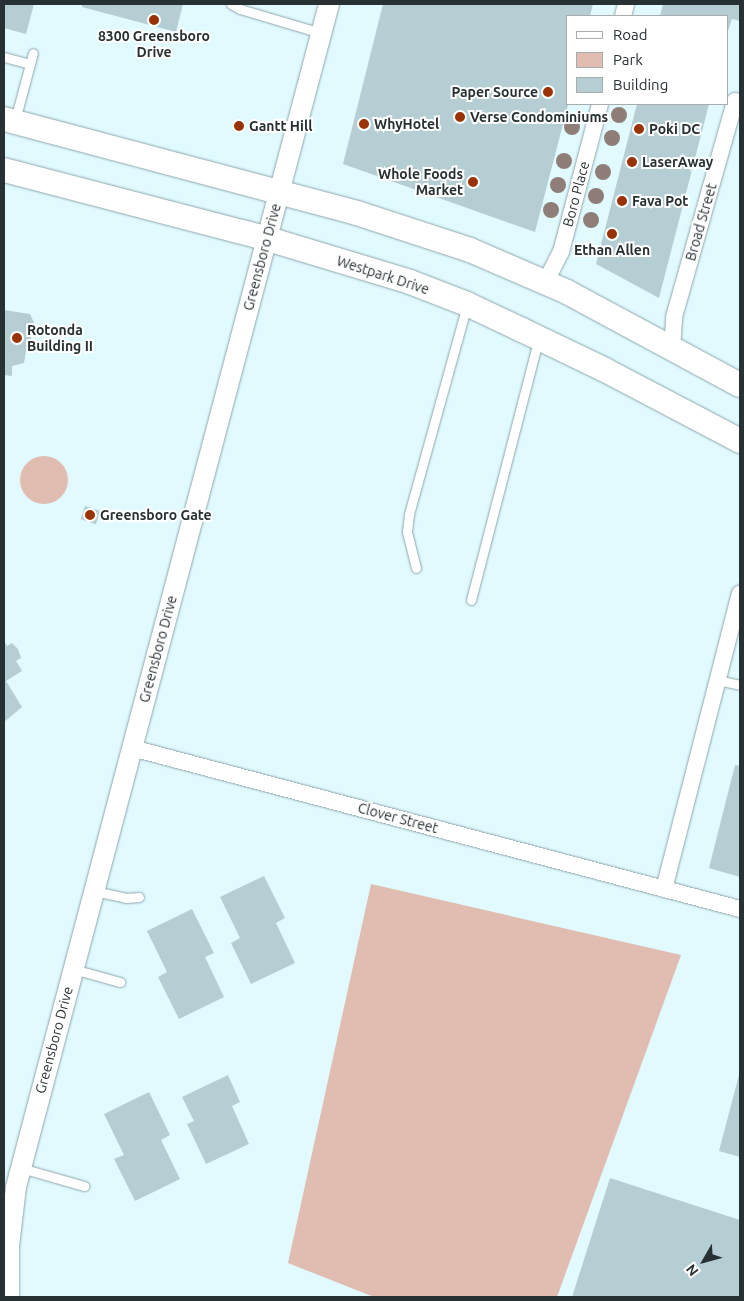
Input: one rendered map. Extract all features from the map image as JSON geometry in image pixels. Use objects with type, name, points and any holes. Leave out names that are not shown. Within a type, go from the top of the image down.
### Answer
[{"type":"main road","points":[[9,121],[357,212],[444,241],[546,283],[740,385]]},
{"type":"main road","name":"Westpark Drive","points":[[4,170],[268,239],[372,270],[467,304],[606,370],[740,441]]},
{"type":"street","name":"Greensboro Drive","points":[[9,1297],[11,1221],[21,1168],[329,4]]},
{"type":"street","name":"Broad Street","points":[[672,349],[674,316],[735,101],[740,102]]},
{"type":"street","name":"Boro Place","points":[[546,283],[561,252],[600,105]]},
{"type":"street","points":[[664,889],[740,594]]},
{"type":"street","name":"Clover Street","points":[[132,748],[740,908]]},
{"type":"lane","points":[[231,4],[240,9],[321,33]]},
{"type":"lane","points":[[9,121],[33,53]]},
{"type":"lane","points":[[4,57],[30,64]]},
{"type":"lane","points":[[416,568],[407,532],[409,514],[467,304]]},
{"type":"lane","points":[[471,600],[540,338]]},
{"type":"lane","points":[[717,680],[740,685]]},
{"type":"lane","points":[[94,891],[126,898],[139,897]]},
{"type":"lane","points":[[73,969],[120,982]]},
{"type":"lane","points":[[21,1168],[84,1186]]},
{"type":"green space","points":[[44,456],[53,458],[61,463],[66,471],[68,480],[66,489],[61,497],[53,502],[44,504],[35,502],[27,497],[22,489],[20,480],[22,471],[27,463],[35,458]]},
{"type":"green space","points":[[371,884],[681,955],[557,1297],[374,1297],[288,1263]]},
{"type":"building","points":[[4,4],[34,4],[26,34],[4,28]]},
{"type":"building","name":"8300 Greensboro Drive","points":[[82,4],[183,4],[176,32],[82,7]]},
{"type":"building","name":"Verse Condominiums","points":[[383,4],[593,4],[590,15],[566,15],[566,105],[568,105],[535,232],[343,164]]},
{"type":"building","points":[[663,4],[740,4],[740,21],[732,19],[729,28],[729,15],[660,15]]},
{"type":"building","points":[[637,105],[709,105],[659,298],[596,264]]},
{"type":"building","name":"Rotonda Building II","points":[[4,310],[30,314],[35,325],[28,327],[34,349],[26,351],[24,363],[12,366],[12,376],[4,375]]},
{"type":"building","name":"Greensboro Gate","points":[[85,506],[100,511],[96,524],[81,519]]},
{"type":"building","points":[[4,641],[7,646],[12,643],[18,649],[21,658],[16,661],[22,671],[6,681],[22,707],[4,722]]},
{"type":"building","points":[[735,765],[740,766],[740,877],[709,868]]},
{"type":"building","points":[[264,876],[285,918],[276,923],[295,963],[251,984],[231,943],[240,938],[220,897]]},
{"type":"building","points":[[192,909],[214,953],[205,957],[224,997],[179,1019],[158,977],[167,972],[147,931]]},
{"type":"building","points":[[740,1071],[740,1157],[719,1151]]},
{"type":"building","points":[[228,1075],[240,1102],[232,1106],[249,1144],[206,1164],[187,1124],[194,1121],[182,1097]]},
{"type":"building","points":[[149,1092],[170,1135],[161,1140],[180,1179],[135,1201],[114,1159],[124,1155],[104,1114]]},
{"type":"building","points":[[610,1178],[740,1220],[740,1297],[572,1297]]},
{"type":"place","name":"8300 Greensboro Drive","points":[[154,20]]},
{"type":"place","name":"Paper Source","points":[[548,92]]},
{"type":"place","name":"Verse Condominiums","points":[[460,117]]},
{"type":"place","name":"WhyHotel","points":[[364,124]]},
{"type":"place","name":"Gantt Hill","points":[[239,126]]},
{"type":"place","name":"Poki DC","points":[[639,129]]},
{"type":"place","name":"LaserAway","points":[[632,162]]},
{"type":"place","name":"Whole Foods Market","points":[[473,182]]},
{"type":"place","name":"Fava Pot","points":[[622,201]]},
{"type":"place","name":"Ethan Allen","points":[[612,234]]},
{"type":"place","name":"Rotonda Building II","points":[[17,338]]},
{"type":"place","name":"Greensboro Gate","points":[[90,515]]}]
